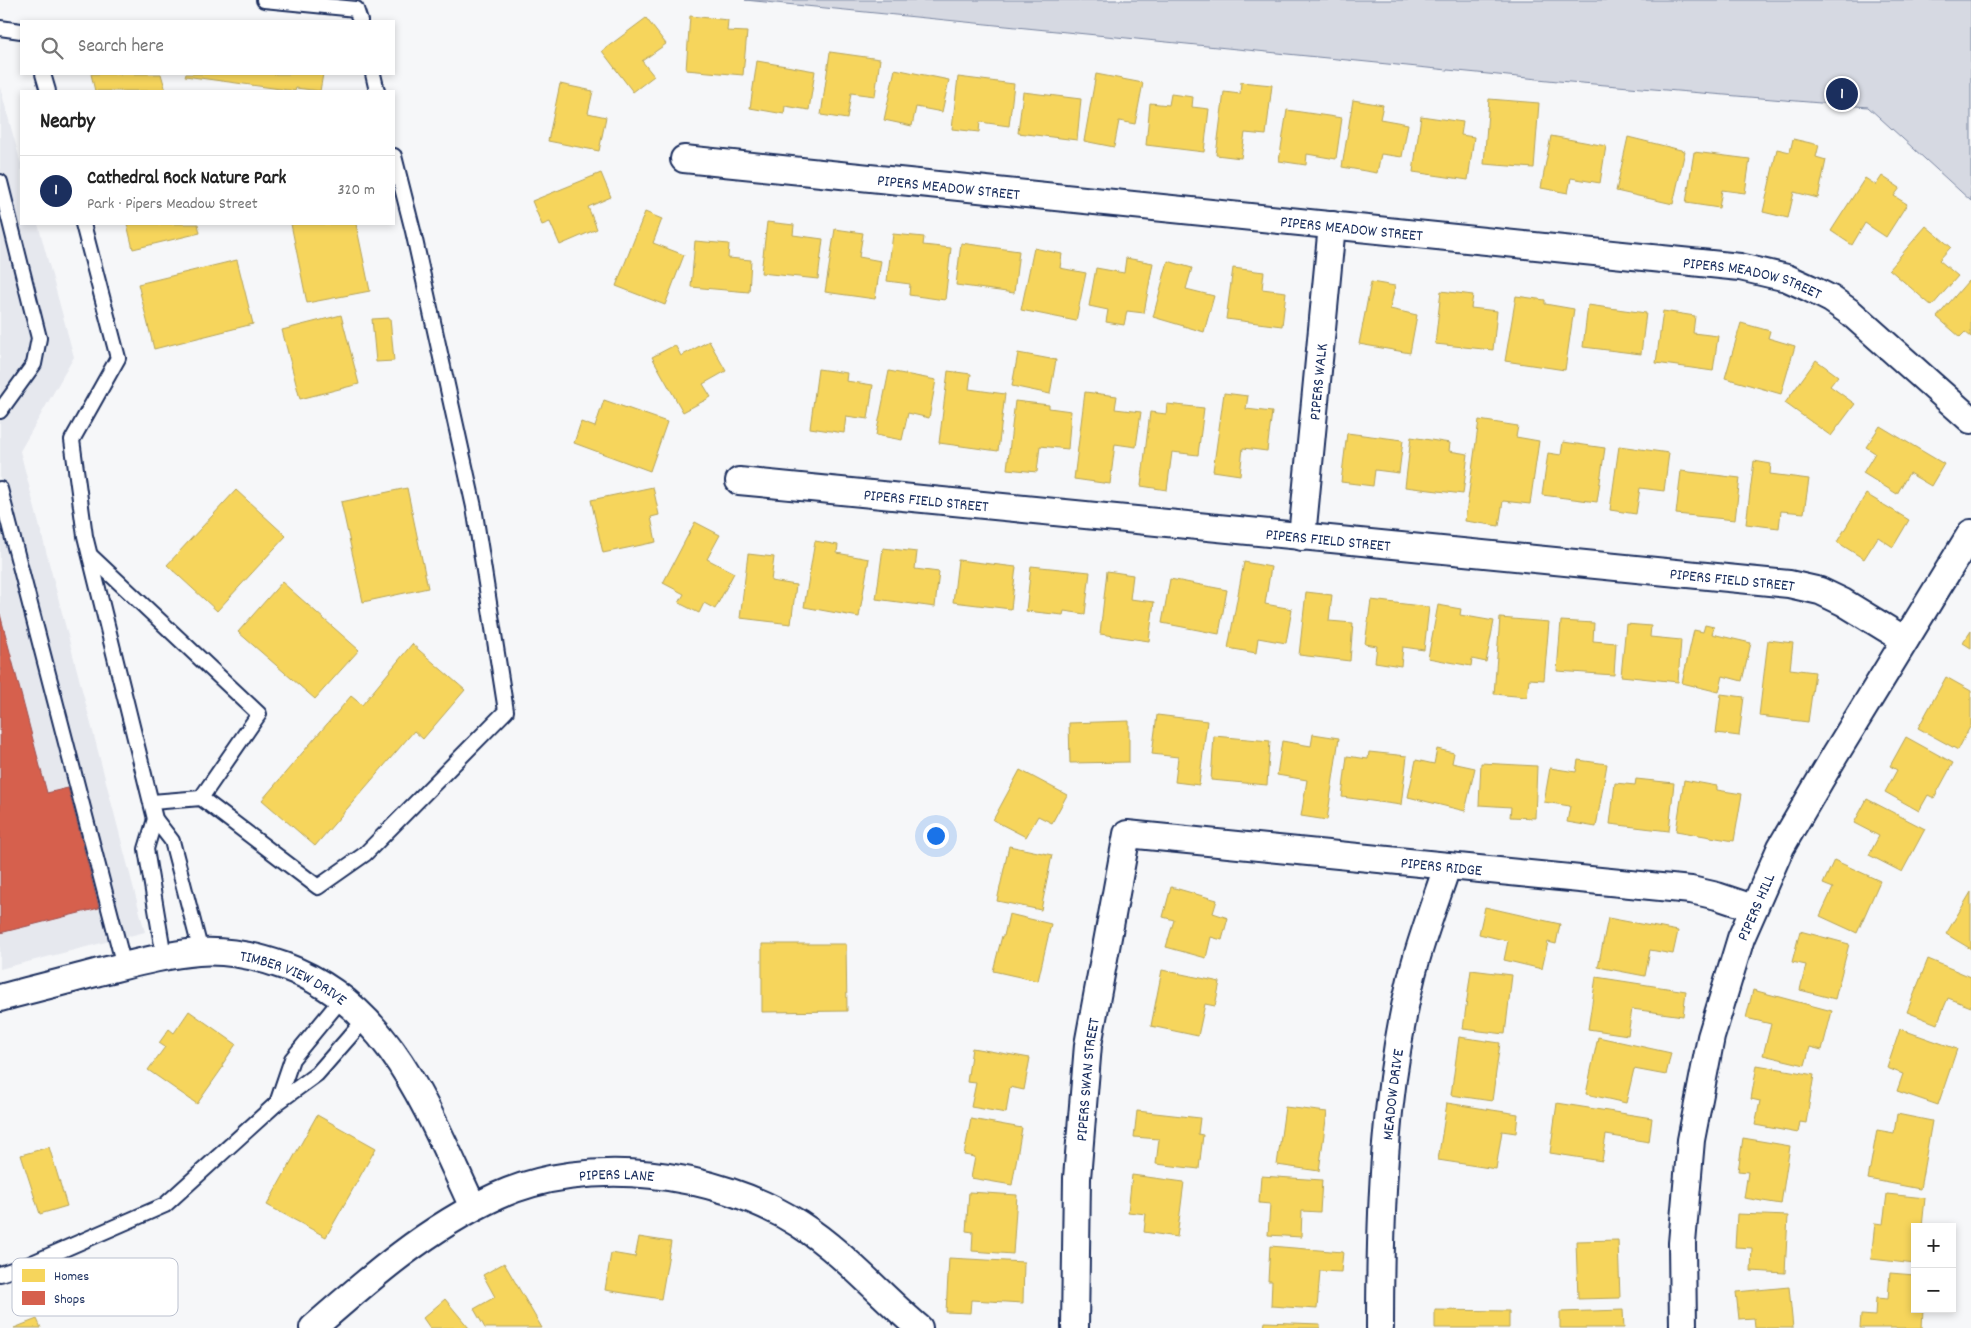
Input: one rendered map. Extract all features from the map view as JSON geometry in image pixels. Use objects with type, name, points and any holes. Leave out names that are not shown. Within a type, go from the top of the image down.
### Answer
[{"type":"street","name":"PIPERS MEADOW STREET","points":[[684,160],[1740,267],[1787,278],[1809,288],[1851,313],[1971,420]]},
{"type":"street","name":"PIPERS WALK","points":[[1302,537],[1332,225]]},
{"type":"street","name":"PIPERS FIELD STREET","points":[[739,481],[1789,584],[1820,591],[1843,602],[1905,640]]},
{"type":"street","name":"PIPERS HILL","points":[[1683,1328],[1682,1243],[1691,1140],[1711,1037],[1741,938],[1781,847],[1971,533]]},
{"type":"street","name":"PIPERS RIDGE","points":[[1126,834],[1691,890],[1753,908]]},
{"type":"street","name":"PIPERS SWAN STREET","points":[[1075,1328],[1077,1178],[1088,1045],[1126,834]]},
{"type":"street","name":"MEADOW DRIVE","points":[[1380,1328],[1381,1211],[1395,1065],[1412,974],[1447,867]]},
{"type":"street","name":"TIMBER VIEW DRIVE","points":[[0,998],[124,966],[164,957],[201,952],[237,954],[275,963],[311,978],[343,997],[366,1018],[389,1045],[412,1081],[474,1207]]},
{"type":"street","name":"PIPERS LANE","points":[[313,1328],[362,1285],[414,1244],[474,1207],[513,1189],[574,1176],[597,1174],[652,1174],[678,1177],[704,1183],[753,1200],[798,1223],[842,1256],[919,1328]]},
{"type":"lane","points":[[264,0],[356,9],[360,20]]},
{"type":"lane","points":[[0,28],[20,31]]},
{"type":"lane","points":[[43,75],[48,90]]},
{"type":"lane","points":[[373,75],[377,90]]},
{"type":"lane","points":[[152,802],[201,798],[318,887],[365,854],[506,711],[474,507],[413,231],[395,160]]},
{"type":"lane","points":[[0,182],[39,338],[34,364],[0,411]]},
{"type":"lane","points":[[82,225],[118,358],[72,440],[85,536],[152,802],[155,819],[146,850],[164,957]]},
{"type":"lane","points":[[0,490],[124,966]]},
{"type":"lane","points":[[90,556],[259,714],[201,798]]},
{"type":"lane","points":[[155,819],[172,841],[201,952]]},
{"type":"lane","points":[[277,1103],[292,1058],[343,997]]},
{"type":"lane","points":[[44,1258],[164,1205],[277,1103],[317,1074],[366,1018]]},
{"type":"lane","points":[[0,1274],[12,1270]]},
{"type":"shaded area","points":[[745,0],[1971,0],[1971,201],[1868,107],[1558,81]]},
{"type":"shaded area","points":[[0,87],[20,160],[20,225],[38,225],[74,357],[20,451],[145,932],[0,969]]},
{"type":"building: Homes","points":[[690,16],[728,20],[727,31],[747,32],[743,75],[686,70]]},
{"type":"building: Homes","points":[[646,18],[666,44],[642,61],[654,76],[633,92],[602,51]]},
{"type":"building: Homes","points":[[830,52],[880,59],[875,96],[851,93],[847,119],[821,115]]},
{"type":"building: Homes","points":[[757,61],[815,71],[809,110],[785,106],[784,114],[750,108]]},
{"type":"building: Homes","points":[[895,69],[949,80],[942,112],[916,107],[912,126],[884,120]]},
{"type":"building: Homes","points":[[1096,74],[1143,83],[1135,124],[1119,121],[1114,147],[1084,141]]},
{"type":"building: Homes","points":[[91,75],[161,75],[166,90],[95,90]]},
{"type":"building: Homes","points":[[323,75],[320,90],[296,88],[295,90],[288,90],[185,76]]},
{"type":"building: Homes","points":[[958,77],[1014,84],[1009,126],[980,122],[979,132],[952,129]]},
{"type":"building: Homes","points":[[1241,82],[1272,85],[1266,135],[1245,133],[1241,158],[1216,155],[1224,92],[1240,94]]},
{"type":"building: Homes","points":[[560,84],[593,91],[588,113],[606,117],[599,151],[548,141]]},
{"type":"building: Homes","points":[[1023,92],[1081,99],[1077,140],[1018,133]]},
{"type":"building: Homes","points":[[1171,94],[1193,97],[1192,107],[1209,109],[1204,152],[1146,145],[1150,103],[1169,105]]},
{"type":"building: Homes","points":[[1489,99],[1539,103],[1534,168],[1484,164]]},
{"type":"building: Homes","points":[[1353,100],[1383,105],[1380,119],[1408,124],[1402,157],[1381,154],[1377,173],[1342,167]]},
{"type":"building: Homes","points":[[1287,110],[1342,118],[1336,159],[1307,154],[1306,165],[1279,161]]},
{"type":"building: Homes","points":[[1421,116],[1463,122],[1461,135],[1474,137],[1468,180],[1413,172]]},
{"type":"building: Homes","points":[[1551,136],[1606,146],[1600,183],[1571,178],[1568,193],[1541,188]]},
{"type":"building: Homes","points":[[1628,137],[1685,151],[1673,204],[1616,191]]},
{"type":"building: Homes","points":[[1793,139],[1819,145],[1816,157],[1826,160],[1818,198],[1794,192],[1788,218],[1763,212],[1777,149],[1790,152]]},
{"type":"building: Homes","points":[[1694,152],[1750,159],[1745,193],[1722,190],[1719,208],[1686,203]]},
{"type":"building: Homes","points":[[601,173],[611,197],[588,207],[597,229],[560,245],[550,222],[542,225],[532,201]]},
{"type":"building: Homes","points":[[1882,176],[1900,188],[1894,196],[1907,204],[1886,237],[1865,223],[1852,245],[1831,231],[1865,178],[1876,185]]},
{"type":"building: Homes","points":[[645,212],[662,219],[653,243],[684,255],[665,305],[616,286]]},
{"type":"building: Homes","points":[[767,222],[794,225],[793,235],[823,239],[818,279],[761,273]]},
{"type":"building: Homes","points":[[127,225],[198,225],[200,233],[133,249]]},
{"type":"building: Homes","points":[[291,225],[356,225],[370,291],[307,303]]},
{"type":"building: Homes","points":[[1926,226],[1951,247],[1939,260],[1958,276],[1932,306],[1889,269]]},
{"type":"building: Homes","points":[[835,229],[863,233],[859,257],[881,261],[875,299],[825,292]]},
{"type":"building: Homes","points":[[893,234],[924,237],[923,245],[951,248],[945,300],[909,295],[910,284],[887,281]]},
{"type":"building: Homes","points":[[695,241],[729,244],[728,258],[751,260],[749,292],[691,287]]},
{"type":"building: Homes","points":[[961,243],[1019,251],[1014,293],[956,285]]},
{"type":"building: Homes","points":[[1034,248],[1062,254],[1060,268],[1086,273],[1076,321],[1021,310]]},
{"type":"building: Homes","points":[[1126,258],[1153,263],[1144,313],[1127,311],[1124,325],[1106,322],[1108,310],[1089,306],[1096,268],[1124,273]]},
{"type":"building: Homes","points":[[237,260],[253,324],[154,349],[138,284]]},
{"type":"building: Homes","points":[[1168,261],[1192,268],[1186,289],[1214,296],[1204,332],[1153,317]]},
{"type":"building: Homes","points":[[1233,268],[1264,272],[1262,289],[1286,292],[1282,326],[1226,319]]},
{"type":"building: Homes","points":[[1968,281],[1971,284],[1971,337],[1965,332],[1960,337],[1937,317]]},
{"type":"building: Homes","points":[[1371,282],[1395,286],[1390,309],[1417,315],[1410,353],[1359,344]]},
{"type":"building: Homes","points":[[1441,291],[1473,295],[1471,308],[1497,311],[1493,350],[1435,344]]},
{"type":"building: Homes","points":[[1516,296],[1545,300],[1545,304],[1574,309],[1565,370],[1505,361]]},
{"type":"building: Homes","points":[[1588,305],[1646,313],[1641,354],[1583,347]]},
{"type":"building: Homes","points":[[1663,311],[1695,316],[1693,333],[1718,336],[1713,371],[1656,363]]},
{"type":"building: Homes","points":[[341,315],[359,384],[300,399],[282,330]]},
{"type":"building: Homes","points":[[390,318],[394,361],[376,362],[372,319]]},
{"type":"building: Homes","points":[[1741,323],[1770,331],[1768,338],[1795,346],[1781,394],[1725,378]]},
{"type":"building: Homes","points":[[709,341],[726,371],[703,384],[711,397],[683,412],[652,357],[675,345],[681,356]]},
{"type":"building: Homes","points":[[1018,353],[1056,360],[1050,394],[1012,386]]},
{"type":"building: Homes","points":[[1816,360],[1838,376],[1830,386],[1855,404],[1831,436],[1785,403]]},
{"type":"building: Homes","points":[[818,369],[847,373],[846,381],[873,385],[868,419],[846,416],[844,433],[810,428]]},
{"type":"building: Homes","points":[[889,371],[936,380],[929,418],[908,413],[902,440],[876,435]]},
{"type":"building: Homes","points":[[948,371],[971,374],[969,389],[1005,394],[998,451],[939,443]]},
{"type":"building: Homes","points":[[1085,392],[1117,396],[1115,409],[1141,412],[1136,447],[1115,444],[1110,484],[1074,479]]},
{"type":"building: Homes","points":[[1224,393],[1248,396],[1246,409],[1272,412],[1267,451],[1243,448],[1240,475],[1213,471]]},
{"type":"building: Homes","points":[[604,400],[667,422],[650,471],[574,443],[581,422],[595,427]]},
{"type":"building: Homes","points":[[1015,401],[1049,405],[1049,408],[1071,411],[1068,449],[1040,446],[1037,472],[1007,469]]},
{"type":"building: Homes","points":[[1167,404],[1204,408],[1198,455],[1172,452],[1167,490],[1141,486],[1150,412],[1166,414]]},
{"type":"building: Homes","points":[[1479,420],[1518,426],[1516,437],[1539,441],[1530,504],[1503,501],[1499,526],[1465,521]]},
{"type":"building: Homes","points":[[1880,426],[1944,464],[1931,486],[1909,473],[1897,494],[1863,473],[1875,453],[1866,447]]},
{"type":"building: Homes","points":[[1347,433],[1403,440],[1399,473],[1375,470],[1373,486],[1341,482]]},
{"type":"building: Homes","points":[[1411,437],[1450,443],[1449,451],[1468,454],[1463,494],[1405,487]]},
{"type":"building: Homes","points":[[1563,442],[1605,448],[1597,502],[1542,495],[1548,453],[1561,455]]},
{"type":"building: Homes","points":[[1619,446],[1669,453],[1664,491],[1640,488],[1636,514],[1610,510]]},
{"type":"building: Homes","points":[[1754,461],[1771,464],[1770,474],[1809,479],[1804,513],[1781,511],[1779,528],[1746,524]]},
{"type":"building: Homes","points":[[1681,471],[1740,478],[1735,520],[1676,514]]},
{"type":"building: Homes","points":[[653,487],[659,515],[651,517],[656,542],[603,553],[591,500]]},
{"type":"building: Homes","points":[[407,488],[428,588],[363,602],[341,502]]},
{"type":"building: Homes","points":[[236,490],[286,536],[217,611],[167,565]]},
{"type":"building: Homes","points":[[1866,494],[1909,520],[1893,547],[1878,537],[1864,559],[1837,542]]},
{"type":"building: Homes","points":[[695,522],[720,535],[707,559],[734,573],[715,609],[704,603],[699,613],[679,603],[684,594],[663,583]]},
{"type":"building: Homes","points":[[815,541],[838,545],[837,553],[869,559],[859,617],[804,607]]},
{"type":"building: Homes","points":[[883,548],[917,552],[915,569],[939,572],[935,607],[876,599]]},
{"type":"building: Homes","points":[[748,554],[774,557],[771,581],[796,585],[791,624],[740,618]]},
{"type":"building: Homes","points":[[958,560],[1016,567],[1011,609],[953,602]]},
{"type":"building: Homes","points":[[1244,562],[1271,567],[1265,604],[1292,609],[1286,643],[1258,638],[1256,653],[1228,648]]},
{"type":"building: Homes","points":[[1031,566],[1090,572],[1085,614],[1064,611],[1063,615],[1026,611]]},
{"type":"building: Homes","points":[[1107,571],[1133,575],[1130,599],[1154,602],[1149,641],[1100,634]]},
{"type":"building: Homes","points":[[1170,579],[1227,590],[1219,634],[1162,623]]},
{"type":"building: Homes","points":[[282,582],[359,650],[315,699],[238,632]]},
{"type":"building: Homes","points":[[1306,592],[1332,595],[1329,621],[1353,623],[1350,661],[1299,655]]},
{"type":"building: Homes","points":[[1371,600],[1429,607],[1424,650],[1403,647],[1401,666],[1375,662],[1377,646],[1365,644]]},
{"type":"building: Homes","points":[[1438,605],[1461,609],[1460,615],[1494,621],[1486,662],[1472,659],[1471,666],[1428,658]]},
{"type":"building: Homes","points":[[1500,618],[1549,622],[1544,680],[1529,679],[1527,697],[1494,694]]},
{"type":"building: Homes","points":[[1561,621],[1594,623],[1593,641],[1616,643],[1614,675],[1557,671]]},
{"type":"building: Homes","points":[[1626,624],[1651,626],[1650,637],[1681,640],[1678,682],[1621,676]]},
{"type":"building: Homes","points":[[1705,625],[1714,627],[1712,634],[1751,643],[1742,681],[1723,676],[1719,692],[1682,683],[1694,630],[1703,632]]},
{"type":"building: Homes","points":[[1971,631],[1971,648],[1963,643]]},
{"type":"building: Homes","points":[[1768,640],[1793,643],[1790,669],[1815,672],[1808,722],[1759,716]]},
{"type":"building: Homes","points":[[412,644],[465,690],[423,739],[414,731],[315,846],[262,800],[351,696],[362,705]]},
{"type":"building: Homes","points":[[1946,677],[1971,691],[1971,725],[1958,750],[1918,728]]},
{"type":"building: Homes","points":[[1721,694],[1744,697],[1739,736],[1716,733]]},
{"type":"building: Homes","points":[[1157,715],[1207,721],[1199,785],[1175,782],[1178,757],[1152,754]]},
{"type":"building: Homes","points":[[1129,721],[1129,762],[1070,763],[1069,723]]},
{"type":"building: Homes","points":[[1313,734],[1339,738],[1327,820],[1301,816],[1307,780],[1277,775],[1282,741],[1311,746]]},
{"type":"building: Homes","points":[[1214,736],[1270,741],[1267,785],[1211,780]]},
{"type":"building: Homes","points":[[1906,737],[1953,763],[1934,798],[1928,795],[1919,811],[1885,792],[1897,770],[1890,766]]},
{"type":"building: Homes","points":[[1437,749],[1454,753],[1452,763],[1475,768],[1465,811],[1408,797],[1416,760],[1434,764]]},
{"type":"building: Homes","points":[[1369,752],[1407,756],[1401,805],[1342,797],[1347,756],[1368,759]]},
{"type":"building: Homes","points":[[1578,760],[1607,764],[1596,827],[1567,822],[1570,806],[1544,802],[1550,768],[1576,772]]},
{"type":"building: Homes","points":[[1481,763],[1537,766],[1535,818],[1510,817],[1511,807],[1479,805]]},
{"type":"building: Homes","points":[[1020,770],[1067,795],[1052,823],[1038,816],[1026,837],[993,820]]},
{"type":"building: Homes","points":[[1636,779],[1674,783],[1669,831],[1610,824],[1615,783],[1635,785]]},
{"type":"building: Homes","points":[[1684,780],[1717,786],[1717,790],[1742,794],[1734,841],[1676,831]]},
{"type":"building: Homes","points":[[1867,799],[1925,829],[1902,872],[1869,855],[1879,836],[1854,823]]},
{"type":"building: Homes","points":[[1009,846],[1052,855],[1041,910],[997,901]]},
{"type":"building: Homes","points":[[1834,860],[1880,881],[1857,933],[1820,916],[1833,888],[1823,884]]},
{"type":"building: Homes","points":[[1171,887],[1217,900],[1213,913],[1228,918],[1222,940],[1211,937],[1206,958],[1166,947],[1174,920],[1163,917]]},
{"type":"building: Homes","points":[[1971,892],[1971,949],[1946,934]]},
{"type":"building: Homes","points":[[1485,907],[1560,924],[1556,944],[1548,942],[1542,969],[1504,960],[1508,941],[1479,934]]},
{"type":"building: Homes","points":[[1009,914],[1051,924],[1038,981],[993,971]]},
{"type":"building: Homes","points":[[1608,918],[1678,931],[1673,954],[1650,950],[1645,976],[1598,967]]},
{"type":"building: Homes","points":[[1800,931],[1849,944],[1835,999],[1800,990],[1806,965],[1792,962]]},
{"type":"building: Homes","points":[[762,944],[846,944],[847,1011],[762,1012]]},
{"type":"building: Homes","points":[[1928,959],[1971,977],[1971,1007],[1948,998],[1937,1024],[1907,1012]]},
{"type":"building: Homes","points":[[1162,970],[1220,982],[1215,1006],[1205,1004],[1198,1036],[1151,1026]]},
{"type":"building: Homes","points":[[1471,970],[1512,975],[1505,1034],[1463,1029]]},
{"type":"building: Homes","points":[[1596,977],[1686,991],[1683,1016],[1632,1009],[1628,1035],[1588,1029]]},
{"type":"building: Homes","points":[[1753,990],[1832,1011],[1822,1050],[1810,1047],[1805,1065],[1763,1055],[1771,1024],[1746,1018]]},
{"type":"building: Homes","points":[[189,1011],[236,1044],[222,1065],[223,1067],[197,1104],[148,1070],[165,1047],[159,1043],[169,1029],[174,1033]]},
{"type":"building: Homes","points":[[1900,1029],[1957,1049],[1938,1105],[1897,1091],[1903,1074],[1887,1068]]},
{"type":"building: Homes","points":[[1459,1037],[1500,1043],[1492,1101],[1451,1095]]},
{"type":"building: Homes","points":[[1598,1037],[1671,1053],[1666,1075],[1634,1069],[1626,1103],[1586,1094]]},
{"type":"building: Homes","points":[[972,1048],[1030,1058],[1024,1090],[1010,1087],[1006,1113],[971,1107],[976,1083],[967,1082]]},
{"type":"building: Homes","points":[[1757,1065],[1814,1075],[1806,1123],[1800,1122],[1798,1133],[1755,1125],[1760,1101],[1751,1099]]},
{"type":"building: Homes","points":[[1447,1103],[1518,1114],[1516,1133],[1502,1131],[1496,1169],[1438,1160]]},
{"type":"building: Homes","points":[[1557,1103],[1652,1118],[1649,1142],[1606,1135],[1602,1161],[1550,1153]]},
{"type":"building: Homes","points":[[1285,1107],[1327,1112],[1319,1171],[1277,1165]]},
{"type":"building: Homes","points":[[1137,1111],[1200,1118],[1198,1134],[1203,1135],[1199,1169],[1156,1164],[1159,1139],[1134,1137]]},
{"type":"building: Homes","points":[[1897,1114],[1932,1121],[1920,1189],[1868,1179],[1877,1130],[1894,1133]]},
{"type":"building: Homes","points":[[317,1115],[376,1148],[326,1237],[267,1205]]},
{"type":"building: Homes","points":[[971,1119],[1022,1128],[1012,1185],[971,1178],[975,1157],[964,1155]]},
{"type":"building: Homes","points":[[1743,1138],[1790,1146],[1781,1204],[1744,1198],[1748,1172],[1738,1171]]},
{"type":"building: Homes","points":[[49,1147],[67,1206],[40,1214],[21,1155]]},
{"type":"building: Homes","points":[[1132,1175],[1184,1182],[1177,1237],[1144,1232],[1146,1214],[1128,1212]]},
{"type":"building: Homes","points":[[1261,1176],[1322,1180],[1320,1212],[1302,1211],[1301,1237],[1268,1235],[1270,1204],[1259,1203]]},
{"type":"building: Homes","points":[[969,1192],[1017,1195],[1013,1254],[972,1251],[973,1232],[966,1231]]},
{"type":"building: Homes","points":[[1887,1194],[1925,1198],[1922,1223],[1911,1223],[1911,1264],[1871,1259],[1875,1223],[1883,1224]]},
{"type":"building: Homes","points":[[1737,1214],[1788,1216],[1785,1273],[1751,1271],[1752,1248],[1735,1247]]},
{"type":"building: Homes","points":[[639,1237],[671,1242],[661,1299],[605,1290],[611,1253],[635,1257]]},
{"type":"building: Homes","points":[[1618,1240],[1620,1298],[1578,1299],[1576,1241]]},
{"type":"building: Homes","points":[[1270,1246],[1343,1252],[1341,1272],[1320,1271],[1317,1309],[1271,1306],[1272,1281],[1268,1281]]},
{"type":"building: Homes","points":[[949,1258],[1024,1262],[1023,1303],[971,1300],[970,1313],[946,1312]]},
{"type":"building: Homes","points":[[504,1263],[542,1328],[485,1328],[474,1309],[495,1297],[483,1275]]},
{"type":"building: Homes","points":[[1890,1273],[1911,1275],[1911,1313],[1923,1313],[1922,1328],[1860,1328],[1861,1315],[1875,1316],[1876,1298],[1888,1299]]},
{"type":"building: Homes","points":[[1789,1287],[1793,1328],[1755,1328],[1754,1318],[1739,1319],[1736,1292]]},
{"type":"building: Homes","points":[[445,1299],[469,1328],[430,1328],[423,1318]]},
{"type":"building: Homes","points":[[1435,1310],[1509,1311],[1509,1328],[1435,1328]]},
{"type":"building: Homes","points":[[1623,1310],[1624,1328],[1560,1328],[1560,1312]]},
{"type":"building: Homes","points":[[37,1319],[41,1328],[14,1328]]},
{"type":"building: Homes","points":[[1265,1322],[1320,1324],[1320,1328],[1264,1328]]},
{"type":"building: Shops","points":[[0,614],[47,793],[68,788],[99,908],[0,933]]},
{"type":"place","name":"Cathedral Rock Nature Park","points":[[1842,94]]}]
